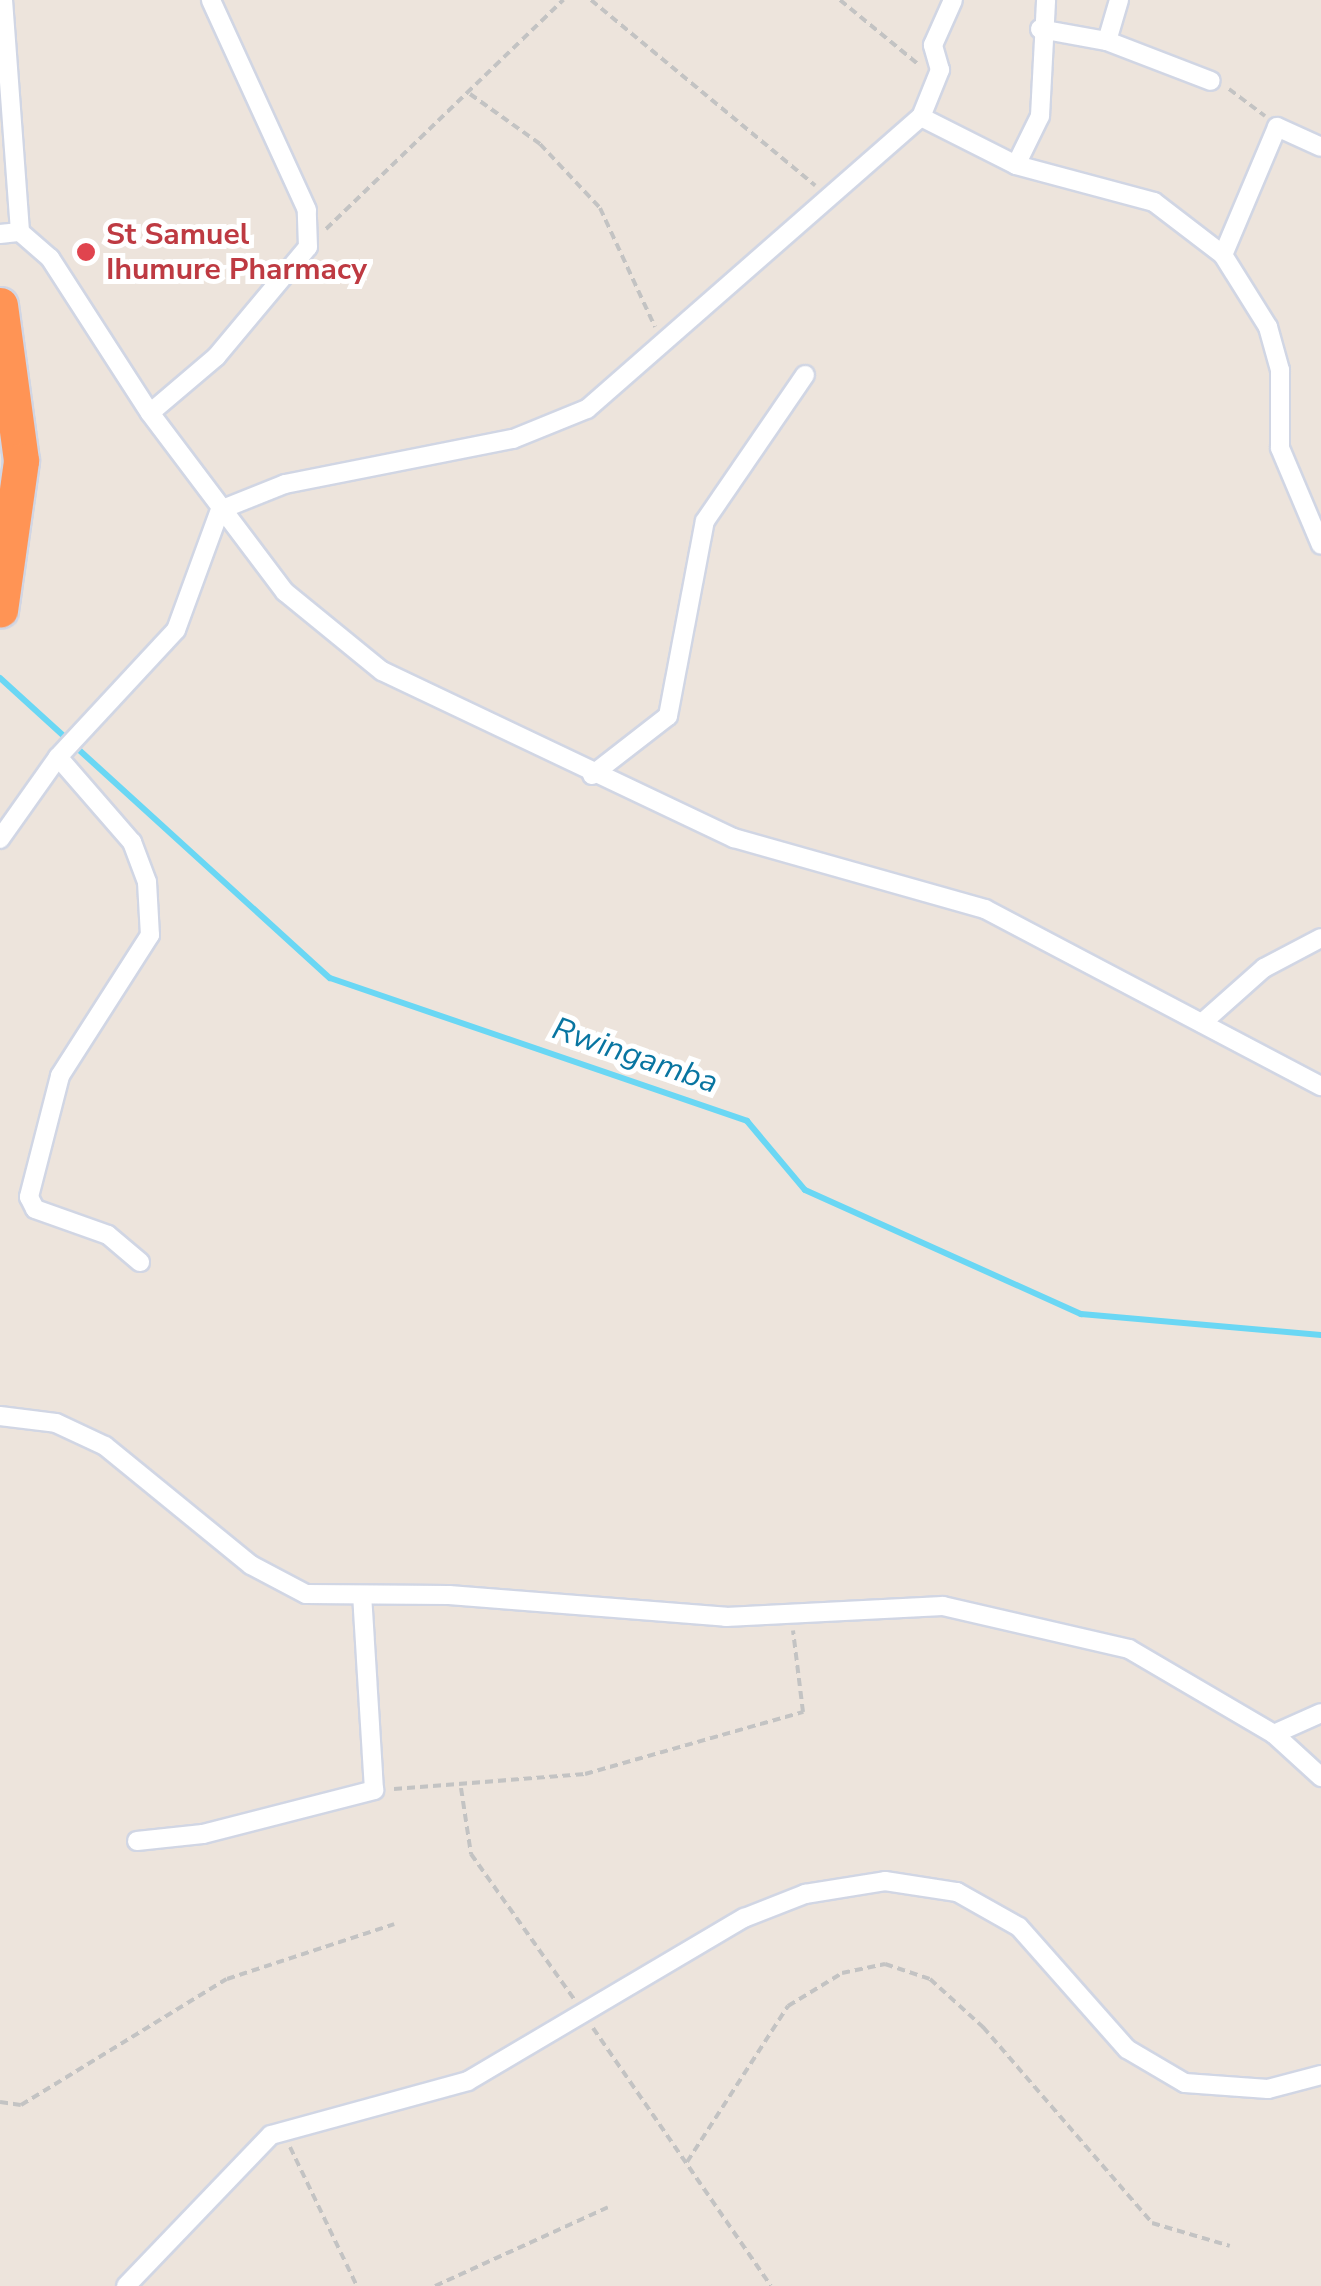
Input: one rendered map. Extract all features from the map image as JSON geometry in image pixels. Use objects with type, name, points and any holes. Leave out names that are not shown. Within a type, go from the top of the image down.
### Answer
[{"type":"highway","points":[[0,305],[20,461],[0,610]]},
{"type":"street","points":[[3,0],[20,232],[84,304],[150,413],[220,510],[304,612],[382,671],[592,775],[734,838],[985,909],[1321,1086]]},
{"type":"street","points":[[150,413],[216,357],[308,247],[306,210],[211,0]]},
{"type":"street","points":[[0,839],[58,757],[176,630],[220,510],[284,484],[547,429],[586,409],[833,201],[921,116],[938,80],[933,45],[953,0]]},
{"type":"street","points":[[1016,165],[1040,116],[1040,29],[1046,0]]},
{"type":"street","points":[[1107,40],[1119,0]]},
{"type":"street","points":[[1040,29],[1107,40],[1211,81]]},
{"type":"street","points":[[921,116],[1016,165],[1154,202],[1223,255],[1268,327],[1280,370],[1280,448],[1321,546]]},
{"type":"street","points":[[1223,255],[1276,127],[1321,147]]},
{"type":"street","points":[[0,234],[20,232]]},
{"type":"street","points":[[592,775],[668,716],[705,521],[805,375]]},
{"type":"street","points":[[58,757],[132,842],[147,882],[150,935],[60,1076],[29,1197],[36,1210],[108,1235],[140,1262]]},
{"type":"street","points":[[1202,1023],[1264,968],[1321,938]]},
{"type":"street","points":[[0,1416],[56,1423],[105,1446],[289,1589],[726,1617],[922,1603],[1104,1641],[1274,1734],[1321,1778]]},
{"type":"street","points":[[138,1841],[204,1834],[374,1790],[362,1595]]},
{"type":"street","points":[[1274,1734],[1321,1713]]},
{"type":"street","points":[[126,2286],[282,2130],[455,2086],[783,1899],[918,1881],[1019,1927],[1128,2049],[1186,2083],[1268,2090],[1321,2075]]},
{"type":"path","points":[[308,247],[563,0]]},
{"type":"path","points":[[591,0],[833,201]]},
{"type":"path","points":[[840,0],[938,80]]},
{"type":"path","points":[[1211,81],[1243,94],[1276,127]]},
{"type":"path","points":[[470,94],[540,144],[600,208],[661,346]]},
{"type":"path","points":[[374,1790],[461,1788],[619,1767],[803,1712],[791,1612]]},
{"type":"path","points":[[461,1788],[471,1854],[771,2286]]},
{"type":"path","points":[[0,2102],[21,2106],[227,1979],[394,1924]]},
{"type":"path","points":[[687,2162],[788,2006],[842,1974],[885,1964],[930,1979],[983,2028],[1152,2223],[1230,2246]]},
{"type":"path","points":[[282,2130],[358,2286]]},
{"type":"path","points":[[435,2286],[608,2207]]},
{"type":"waterway","name":"Rwingamba","points":[[0,678],[330,978],[747,1121],[805,1190],[1081,1314],[1321,1335]]},
{"type":"place","name":"St Samuel Ihumure Pharmacy","points":[[86,252]]}]
